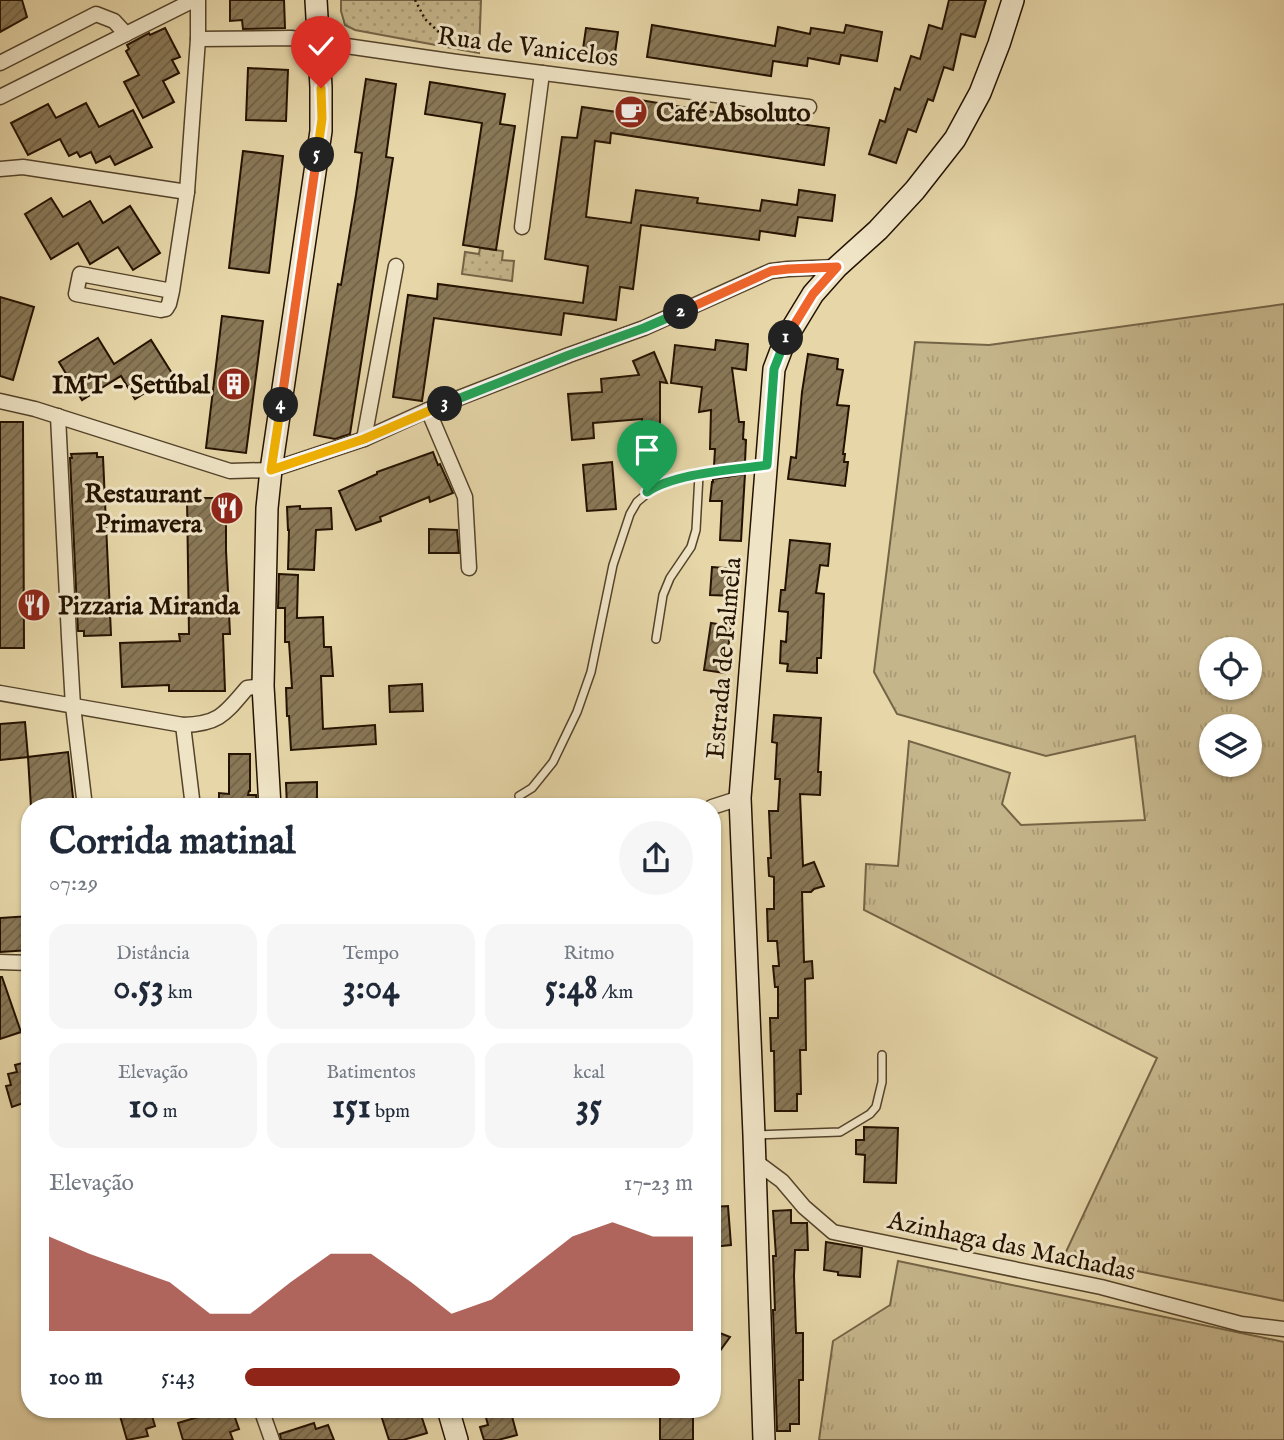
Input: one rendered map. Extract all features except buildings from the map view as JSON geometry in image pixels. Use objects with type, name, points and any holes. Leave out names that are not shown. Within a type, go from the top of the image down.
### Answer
[{"type":"street","points":[[0,97],[196,0],[198,38],[187,191],[172,291],[168,307],[161,310],[76,293],[80,274],[172,291]]},
{"type":"street","points":[[269,798],[263,686],[267,508],[321,131],[316,0]]},
{"type":"street","name":"Estrada de Palmela","points":[[764,1440],[740,798],[774,369],[785,340],[813,294],[837,267],[897,210],[955,139],[980,93],[1013,0]]},
{"type":"street","points":[[0,63],[96,14],[114,21],[126,34]]},
{"type":"street","name":"Rua de Vanicelos","points":[[198,38],[291,38],[809,107]]},
{"type":"street","points":[[522,227],[542,73]]},
{"type":"street","points":[[0,169],[23,167],[187,191]]},
{"type":"street","points":[[364,439],[396,266]]},
{"type":"street","points":[[0,401],[36,409],[230,471],[271,470],[364,439],[428,410],[644,328],[771,271],[837,267]]},
{"type":"street","points":[[428,410],[465,497],[469,568]]},
{"type":"street","points":[[58,416],[74,706],[84,798]]},
{"type":"street","points":[[0,693],[183,725],[216,720],[229,710],[247,688],[263,686]]},
{"type":"street","points":[[183,725],[192,798]]},
{"type":"street","points":[[721,804],[740,798]]},
{"type":"street","points":[[0,962],[21,963]]},
{"type":"street","name":"Azinhaga das Machadas","points":[[755,1161],[782,1181],[804,1207],[833,1232],[1101,1287],[1241,1324],[1284,1329]]},
{"type":"street","points":[[264,1418],[272,1440]]},
{"type":"street","points":[[451,1418],[457,1440]]},
{"type":"lane","points":[[519,796],[532,788],[553,762],[581,702],[591,672],[613,565],[633,508],[656,486],[699,475],[767,465]]},
{"type":"lane","points":[[656,639],[663,595],[670,578],[691,547],[696,530],[699,475]]},
{"type":"lane","points":[[754,1135],[840,1132],[870,1114],[876,1107],[881,1082],[882,1055]]},
{"type":"path","points":[[415,0],[425,19],[442,35],[457,62]]},
{"type":"green space","points":[[341,0],[481,0],[479,53],[355,30],[345,25]]},
{"type":"green space","points":[[480,248],[503,251],[502,260],[514,261],[512,281],[462,274],[465,252],[479,254]]},
{"type":"green space","points":[[1284,304],[1284,1301],[1064,1256],[1157,1058],[864,910],[866,864],[898,866],[909,741],[1010,773],[1002,804],[1021,825],[1145,820],[1135,736],[1046,756],[897,714],[874,672],[915,342],[989,345]]},
{"type":"green space","points":[[898,1261],[1284,1342],[1284,1440],[819,1440],[833,1341],[890,1305]]},
{"type":"place","name":"Café Absoluto","points":[[631,112]]},
{"type":"place","name":"IMT - Setúbal","points":[[234,384]]},
{"type":"place","name":"Restaurant Primavera","points":[[227,508]]},
{"type":"place","name":"Pizzaria Miranda","points":[[34,605]]},
{"type":"route","points":[[321,88],[321,131],[271,470],[364,439],[428,410],[644,328],[771,271],[837,267],[813,294],[785,340],[774,369],[767,465],[699,475],[656,486],[647,492]]}]
